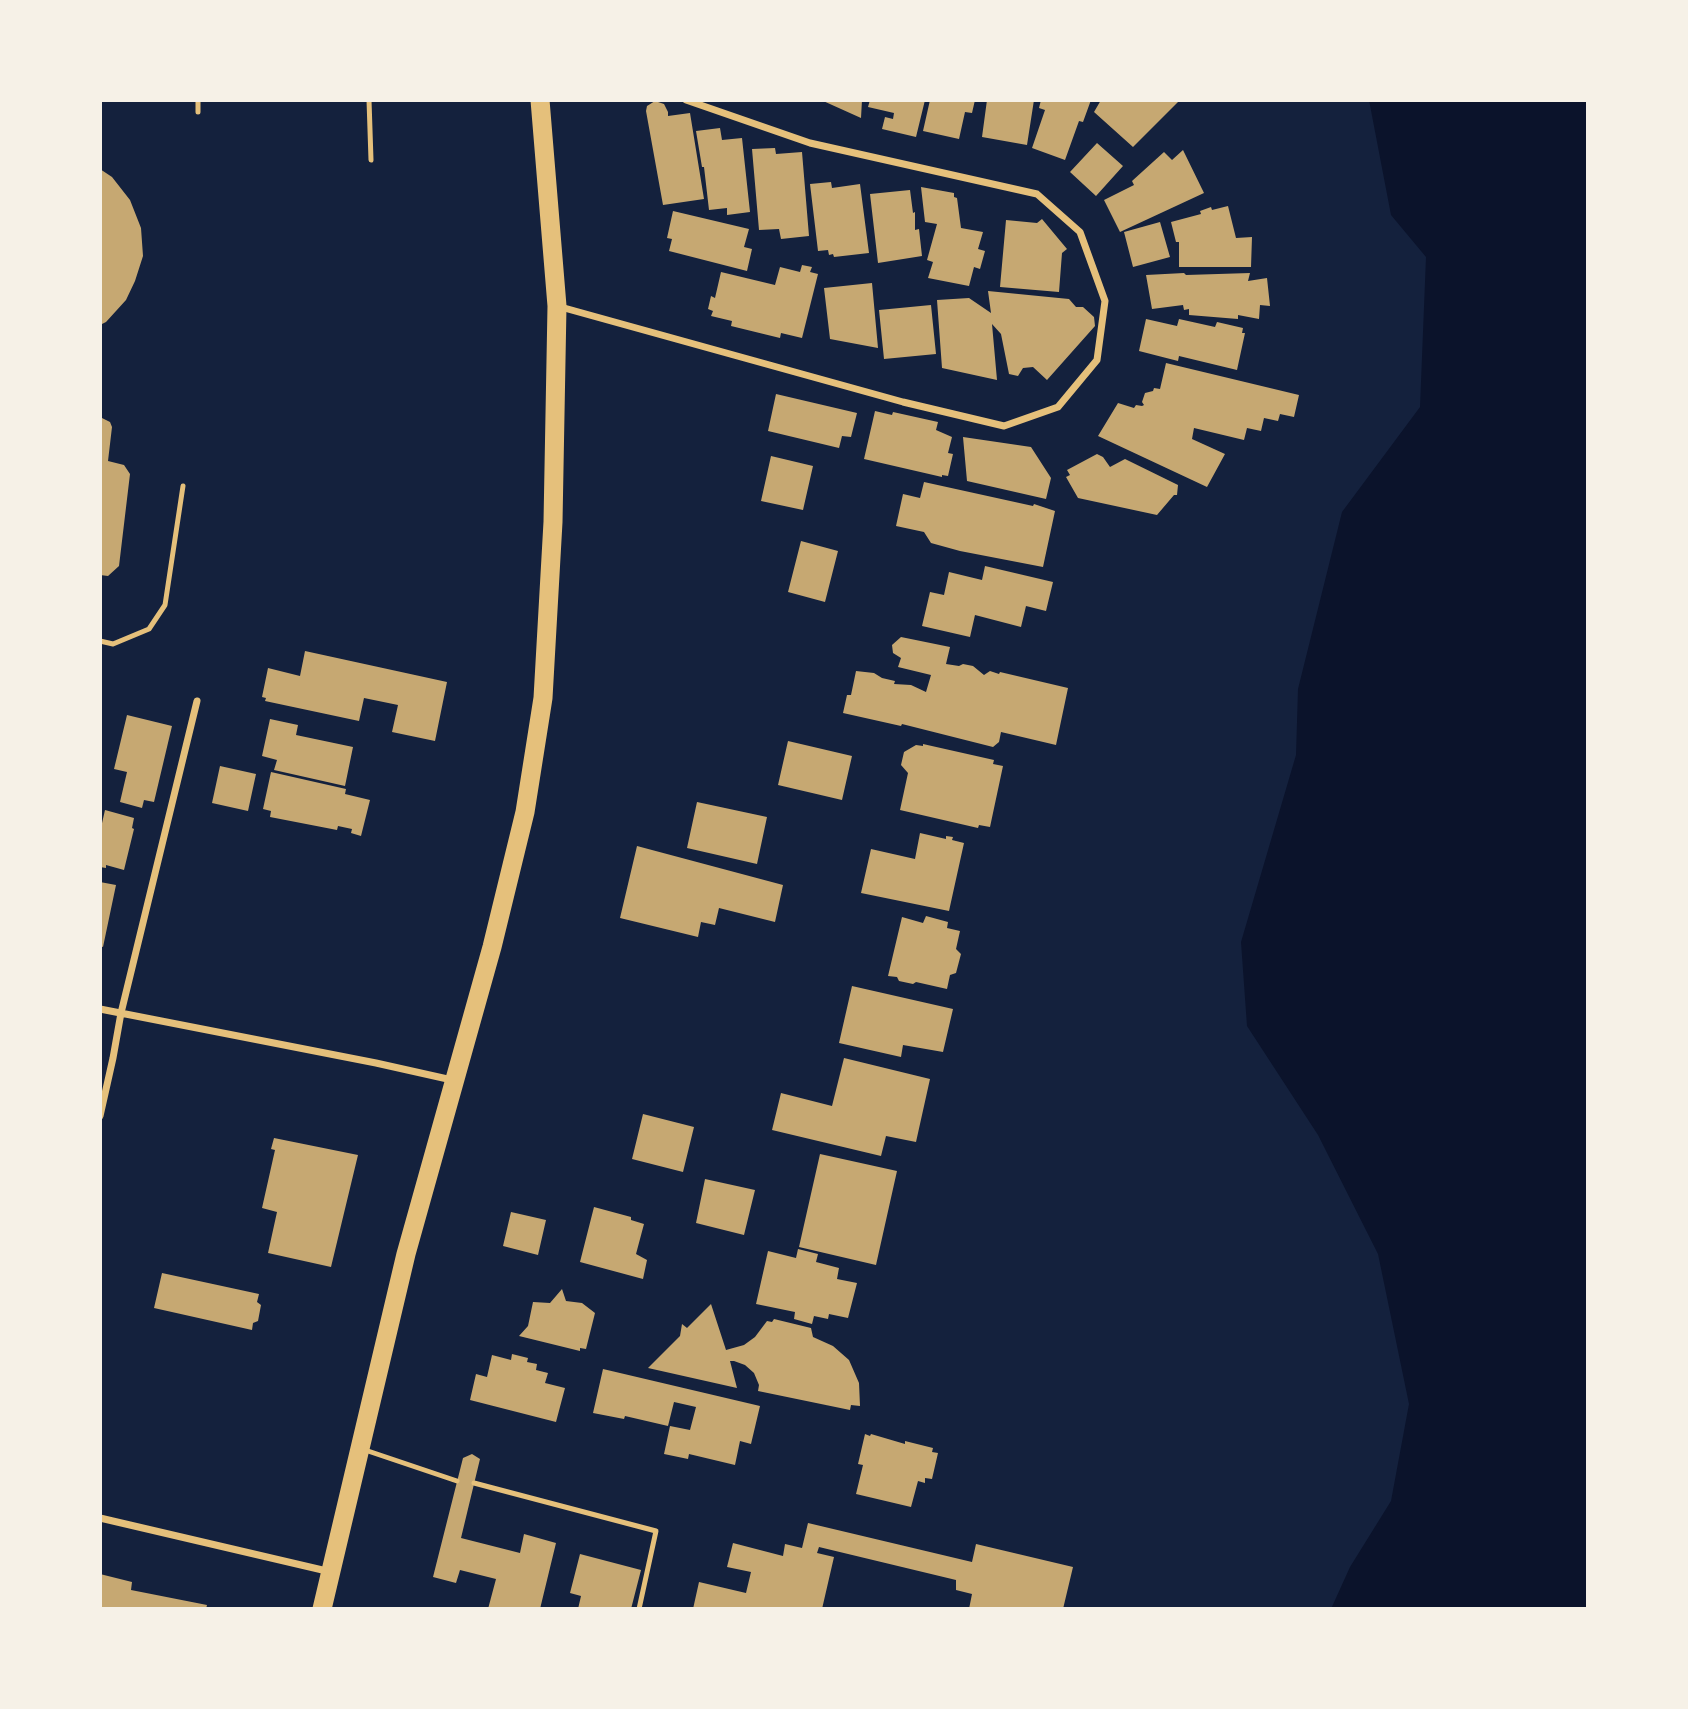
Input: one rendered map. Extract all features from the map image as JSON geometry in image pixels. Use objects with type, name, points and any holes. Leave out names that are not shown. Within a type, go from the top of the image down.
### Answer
[{"type":"highway","points":[[322,1609],[407,1254],[492,947],[525,812],[543,698],[553,522],[556,306],[540,100]]},
{"type":"street","points":[[556,306],[903,402],[1004,426],[1059,407],[1097,360],[1105,301],[1080,232],[1037,194],[810,143],[686,100]]},
{"type":"street","points":[[100,1116],[121,1013],[197,701]]},
{"type":"street","points":[[100,1009],[454,1081]]},
{"type":"street","points":[[100,1518],[331,1572]]},
{"type":"lane","points":[[198,100],[198,112]]},
{"type":"lane","points":[[369,100],[371,160]]},
{"type":"lane","points":[[100,641],[113,644],[149,629],[165,605],[183,486]]},
{"type":"lane","points":[[362,1449],[457,1481]]},
{"type":"lane","points":[[474,1483],[656,1531],[639,1609]]},
{"type":"water","points":[[1369,100],[1588,100],[1588,1609],[1331,1609],[1350,1567],[1391,1501],[1409,1404],[1378,1254],[1318,1135],[1247,1026],[1241,942],[1296,755],[1298,689],[1342,512],[1420,407],[1426,257],[1391,215]]},
{"type":"building","points":[[821,100],[862,100],[861,118]]},
{"type":"building","points":[[870,100],[925,100],[916,137],[882,129],[885,117],[893,119],[894,113],[868,107]]},
{"type":"building","points":[[930,100],[975,100],[972,113],[965,112],[959,139],[923,131]]},
{"type":"building","points":[[987,100],[1034,100],[1027,145],[982,137]]},
{"type":"building","points":[[1041,100],[1091,100],[1083,122],[1079,121],[1065,160],[1032,148],[1045,110],[1039,108]]},
{"type":"building","points":[[1101,100],[1180,100],[1133,147],[1094,112]]},
{"type":"building","points":[[655,101],[664,104],[668,116],[690,113],[704,199],[663,205],[646,111],[647,106]]},
{"type":"building","points":[[720,128],[722,140],[742,138],[750,212],[727,215],[727,208],[709,210],[696,131]]},
{"type":"building","points":[[1097,143],[1123,166],[1096,196],[1070,172]]},
{"type":"building","points":[[775,148],[776,154],[802,152],[809,236],[781,239],[779,229],[759,230],[752,149]]},
{"type":"building","points":[[1183,150],[1204,193],[1120,232],[1104,200],[1134,185],[1132,181],[1164,152],[1172,160]]},
{"type":"building","points":[[100,169],[112,177],[130,200],[141,228],[143,256],[126,300],[100,325]]},
{"type":"building","points":[[831,182],[832,188],[860,184],[869,253],[834,257],[833,254],[829,255],[828,250],[818,251],[810,184]]},
{"type":"building","points":[[921,187],[954,193],[961,228],[983,232],[978,249],[985,251],[980,269],[974,267],[969,286],[928,278],[933,262],[927,260],[937,224],[925,222]]},
{"type":"building","points":[[910,190],[913,213],[915,212],[915,230],[919,229],[922,256],[878,263],[870,194]]},
{"type":"building","points":[[1228,206],[1236,238],[1252,237],[1251,267],[1179,267],[1179,242],[1176,242],[1171,222],[1201,214],[1200,211],[1211,207],[1212,210]]},
{"type":"building","points":[[673,211],[749,229],[744,247],[752,249],[747,271],[669,251],[672,239],[667,238]]},
{"type":"building","points":[[1042,219],[1067,249],[1062,253],[1059,292],[1000,287],[1006,220],[1037,223]]},
{"type":"building","points":[[1160,222],[1170,257],[1133,267],[1124,232]]},
{"type":"building","points":[[802,265],[812,267],[810,272],[818,274],[802,338],[781,333],[780,338],[731,326],[732,321],[711,316],[713,311],[708,309],[711,296],[715,298],[721,272],[775,285],[780,267],[800,272]]},
{"type":"building","points":[[1250,273],[1248,281],[1267,278],[1270,306],[1260,305],[1259,319],[1238,315],[1238,319],[1189,315],[1189,309],[1184,310],[1183,305],[1152,309],[1146,275]]},
{"type":"building","points":[[872,283],[878,348],[830,339],[824,288]]},
{"type":"building","points":[[988,291],[1069,299],[1076,307],[1083,307],[1094,317],[1095,326],[1047,380],[1033,367],[1023,368],[1018,376],[1009,374],[1001,334],[992,324],[997,380],[942,368],[937,300],[969,298],[991,313]]},
{"type":"building","points":[[931,305],[936,354],[884,359],[879,310]]},
{"type":"building","points":[[1146,319],[1177,326],[1179,319],[1215,327],[1217,322],[1243,328],[1242,333],[1245,333],[1237,370],[1179,356],[1178,361],[1139,351]]},
{"type":"building","points":[[1166,363],[1299,395],[1294,417],[1280,414],[1278,421],[1264,418],[1261,431],[1247,428],[1244,440],[1194,428],[1192,439],[1225,454],[1207,487],[1098,436],[1118,403],[1134,408],[1136,405],[1142,406],[1145,393],[1153,391],[1154,388],[1160,389]]},
{"type":"building","points":[[776,394],[857,413],[851,437],[842,436],[839,448],[768,431]]},
{"type":"building","points":[[875,411],[892,415],[893,412],[938,422],[936,430],[952,437],[948,453],[953,454],[948,476],[942,477],[864,459]]},
{"type":"building","points":[[100,417],[110,422],[112,427],[108,461],[124,465],[130,474],[119,566],[108,576],[100,575]]},
{"type":"building","points":[[963,437],[1031,447],[1051,478],[1046,499],[967,481]]},
{"type":"building","points":[[1097,454],[1103,457],[1110,467],[1125,459],[1178,485],[1177,495],[1174,495],[1157,515],[1078,498],[1066,477],[1070,475],[1067,470]]},
{"type":"building","points":[[771,456],[813,466],[803,510],[761,501]]},
{"type":"building","points":[[924,482],[1033,506],[1034,504],[1055,511],[1043,567],[931,543],[924,532],[896,526],[903,494],[920,498]]},
{"type":"building","points":[[801,541],[838,551],[825,602],[788,592]]},
{"type":"building","points":[[985,566],[1053,582],[1046,611],[1026,606],[1021,627],[975,615],[970,637],[922,626],[930,592],[944,595],[949,572],[982,580]]},
{"type":"building","points":[[901,637],[950,647],[946,664],[973,666],[984,675],[990,671],[1000,672],[1068,688],[1056,745],[1001,732],[999,742],[993,747],[902,724],[901,726],[843,713],[847,695],[851,695],[856,671],[874,673],[895,681],[894,684],[911,685],[926,692],[931,675],[898,667],[901,658],[893,653],[892,645]]},
{"type":"building","points":[[305,651],[447,682],[435,741],[392,732],[398,705],[364,698],[359,721],[265,701],[266,698],[262,697],[268,668],[300,676]]},
{"type":"building","points":[[127,715],[172,726],[154,802],[144,800],[142,808],[120,802],[127,772],[114,769]]},
{"type":"building","points":[[270,719],[298,725],[296,735],[353,747],[345,786],[274,770],[277,760],[262,756]]},
{"type":"building","points":[[788,741],[852,756],[842,800],[778,785]]},
{"type":"building","points":[[923,744],[994,760],[993,764],[1003,766],[990,827],[979,825],[978,828],[900,810],[908,773],[901,765],[904,752]]},
{"type":"building","points":[[220,766],[256,774],[248,811],[212,803]]},
{"type":"building","points":[[271,772],[346,789],[345,794],[370,800],[361,836],[351,833],[352,829],[338,826],[337,830],[270,817],[271,811],[263,809]]},
{"type":"building","points":[[697,802],[767,817],[757,864],[687,848]]},
{"type":"building","points":[[105,810],[134,818],[124,870],[106,865],[106,868],[100,867],[100,832]]},
{"type":"building","points":[[920,833],[946,839],[946,836],[953,837],[952,840],[964,843],[949,911],[861,893],[871,849],[915,859]]},
{"type":"building","points":[[637,846],[783,885],[775,922],[719,908],[715,925],[701,922],[698,937],[620,918]]},
{"type":"building","points":[[100,882],[116,885],[103,947],[100,946]]},
{"type":"building","points":[[926,916],[948,922],[947,928],[960,931],[956,949],[961,954],[956,973],[950,975],[947,989],[899,981],[897,977],[888,976],[902,917],[923,923]]},
{"type":"building","points":[[852,986],[953,1009],[943,1052],[903,1045],[901,1057],[839,1043]]},
{"type":"building","points":[[844,1058],[930,1079],[916,1142],[886,1136],[881,1156],[772,1130],[781,1093],[832,1106]]},
{"type":"building","points":[[643,1114],[694,1127],[683,1172],[632,1159]]},
{"type":"building","points":[[274,1138],[358,1155],[331,1267],[268,1253],[277,1212],[262,1208],[275,1150],[271,1149]]},
{"type":"building","points":[[820,1154],[897,1171],[876,1265],[799,1247]]},
{"type":"building","points":[[705,1179],[755,1190],[744,1235],[696,1223]]},
{"type":"building","points":[[594,1207],[631,1217],[631,1220],[644,1224],[636,1254],[647,1260],[643,1279],[580,1262]]},
{"type":"building","points":[[511,1212],[546,1220],[538,1255],[503,1246]]},
{"type":"building","points":[[798,1249],[818,1254],[816,1262],[839,1268],[837,1279],[857,1283],[848,1318],[829,1314],[828,1319],[814,1316],[812,1324],[794,1319],[795,1312],[756,1304],[768,1251],[796,1258]]},
{"type":"building","points":[[162,1273],[259,1294],[257,1302],[261,1305],[258,1321],[253,1323],[252,1330],[154,1308]]},
{"type":"building","points":[[562,1289],[566,1301],[582,1303],[595,1313],[586,1349],[580,1348],[580,1351],[519,1336],[528,1326],[533,1302],[550,1303]]},
{"type":"building","points":[[711,1304],[726,1350],[744,1345],[755,1337],[767,1321],[772,1322],[774,1319],[811,1328],[813,1337],[833,1346],[849,1360],[859,1383],[860,1406],[851,1405],[850,1410],[758,1391],[759,1385],[754,1373],[745,1365],[734,1361],[730,1361],[737,1388],[648,1368],[680,1336],[682,1324],[687,1328]]},
{"type":"building","points":[[512,1354],[528,1358],[527,1362],[537,1364],[536,1370],[548,1373],[545,1383],[565,1388],[556,1422],[470,1400],[476,1374],[487,1377],[492,1355],[511,1360]]},
{"type":"building","points":[[603,1369],[760,1406],[751,1444],[740,1441],[735,1465],[689,1454],[688,1459],[664,1454],[670,1426],[690,1430],[696,1407],[674,1402],[668,1426],[625,1416],[624,1419],[593,1413]]},
{"type":"building","points":[[865,1434],[933,1448],[932,1452],[938,1453],[932,1479],[925,1478],[925,1483],[918,1481],[911,1507],[856,1494],[863,1465],[858,1464]]},
{"type":"building","points":[[472,1454],[480,1459],[461,1538],[520,1553],[524,1534],[556,1543],[540,1609],[488,1609],[496,1579],[460,1570],[456,1583],[433,1577],[463,1458]]},
{"type":"building","points":[[808,1523],[972,1562],[976,1544],[1073,1567],[1063,1609],[969,1609],[972,1594],[956,1590],[956,1580],[819,1547],[817,1553],[834,1557],[822,1609],[693,1609],[699,1582],[746,1593],[751,1572],[727,1567],[733,1543],[783,1556],[785,1544],[802,1548]]},
{"type":"building","points":[[580,1554],[641,1570],[631,1609],[578,1609],[581,1596],[570,1593]]},
{"type":"building","points":[[100,1574],[132,1582],[131,1590],[207,1605],[206,1609],[100,1609]]}]
